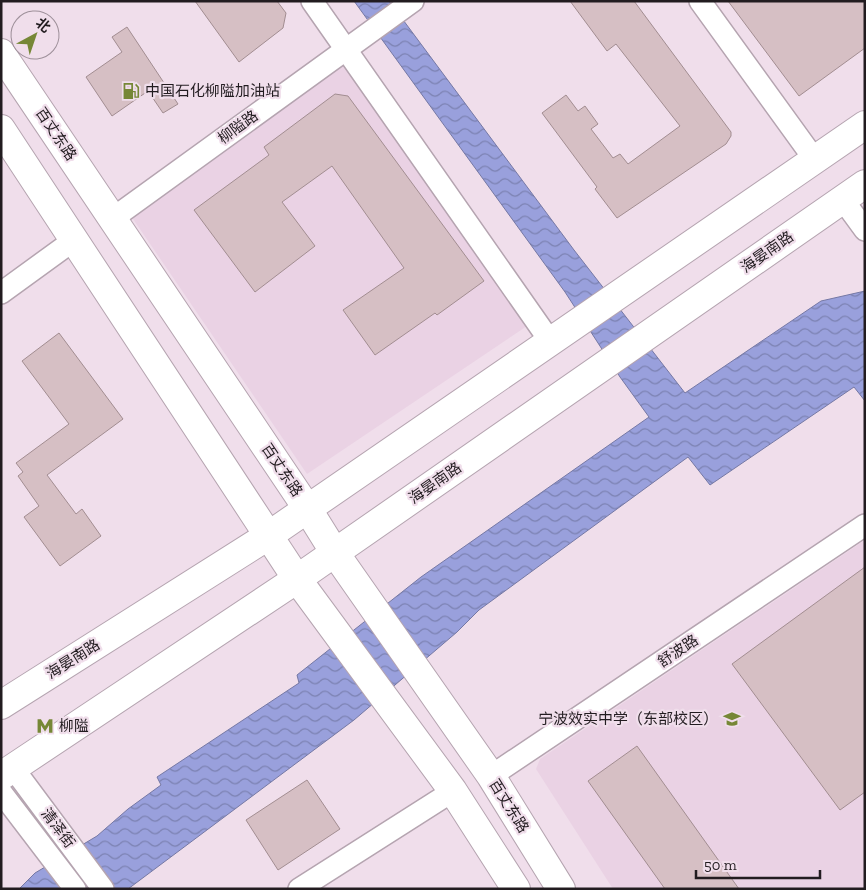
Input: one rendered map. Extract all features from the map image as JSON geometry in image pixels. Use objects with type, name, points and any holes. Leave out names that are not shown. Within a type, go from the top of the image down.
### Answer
[{"type":"main road","name":"百丈东路","points":[[1,53],[336,553],[491,776],[561,889]]},
{"type":"main road","name":"海晏南路","points":[[1,705],[268,536],[865,126]]},
{"type":"main road","points":[[1,129],[297,580],[453,791],[516,889]]},
{"type":"main road","name":"海晏南路","points":[[7,772],[297,580],[865,184]]},
{"type":"street","points":[[312,1],[550,341]]},
{"type":"street","name":"柳隘路","points":[[112,219],[413,1]]},
{"type":"street","points":[[700,1],[815,160]]},
{"type":"street","points":[[843,200],[865,230]]},
{"type":"street","points":[[1,293],[74,240]]},
{"type":"street","name":"舒波路","points":[[491,776],[865,525]]},
{"type":"street","name":"清泽街","points":[[7,772],[103,889]]},
{"type":"street","points":[[299,889],[453,791]]},
{"type":"street","name":"清泽街","points":[[1,792],[75,889]]},
{"type":"shaded area","points":[[343,60],[527,326],[307,474],[131,216]]},
{"type":"shaded area","name":"宁波效实中学（东部校区）","points":[[865,540],[865,889],[613,889],[536,769],[540,759]]},
{"type":"water","points":[[354,1],[389,1],[574,250],[685,393],[821,301],[865,291],[865,401],[854,387],[710,485],[688,457],[479,610],[457,632],[354,720],[128,889],[19,889],[35,873],[97,836],[128,809],[161,785],[157,777],[299,683],[297,675],[421,577],[649,417],[620,377],[565,292]]},
{"type":"building","points":[[195,1],[277,1],[286,13],[283,28],[239,62]]},
{"type":"building","points":[[570,1],[634,1],[731,132],[731,136],[726,144],[617,218],[595,189],[597,187],[542,113],[566,95],[578,111],[585,106],[598,124],[591,129],[613,158],[620,154],[628,164],[680,126],[616,44],[607,51]]},
{"type":"building","points":[[728,1],[865,1],[865,48],[799,96]]},
{"type":"building","points":[[127,27],[178,104],[163,113],[148,91],[112,116],[86,77],[122,52],[112,37]]},
{"type":"building","points":[[335,94],[348,96],[484,281],[437,315],[435,313],[375,355],[343,310],[404,268],[332,166],[282,202],[315,246],[255,292],[194,210],[269,155],[264,147]]},
{"type":"building","points":[[59,333],[123,419],[47,475],[76,514],[82,509],[101,536],[60,566],[24,517],[39,506],[18,476],[23,472],[16,463],[69,424],[22,361]]},
{"type":"building","points":[[865,567],[865,792],[840,810],[732,664]]},
{"type":"building","points":[[637,746],[739,889],[665,889],[588,781]]},
{"type":"building","points":[[307,780],[340,829],[278,870],[246,820]]},
{"type":"place","name":"中国石化柳隘加油站","points":[[131,91]]},
{"type":"place","name":"宁波效实中学（东部校区）","points":[[732,719]]},
{"type":"place","name":"柳隘","points":[[45,726]]}]
